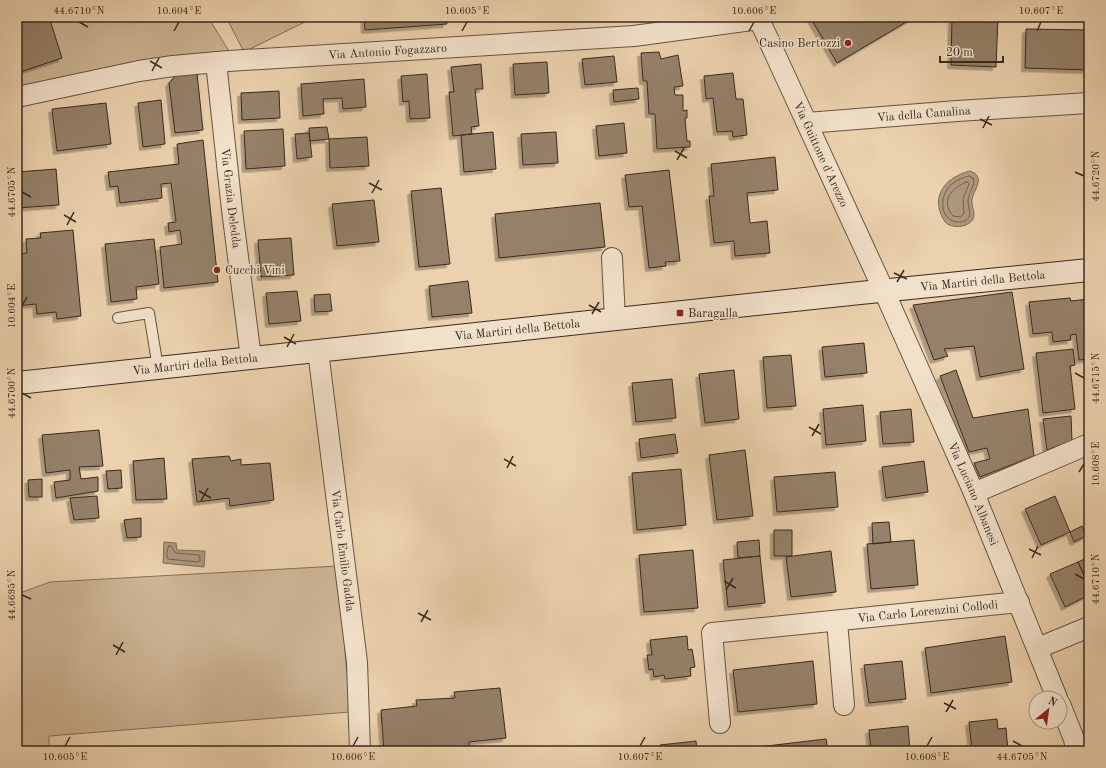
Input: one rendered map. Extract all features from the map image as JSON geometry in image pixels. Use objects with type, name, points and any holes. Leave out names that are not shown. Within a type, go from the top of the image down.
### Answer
[{"type":"main road","name":"Via Martiri della Bettola","points":[[17,383],[1089,270]]},
{"type":"street","name":"Via Antonio Fogazzaro","points":[[17,97],[139,71],[173,66],[634,36],[759,18]]},
{"type":"street","name":"Via Guittone d'Arezzo","points":[[759,18],[884,291]]},
{"type":"street","name":"Via Grazia Deledda","points":[[216,62],[232,210],[251,358]]},
{"type":"street","name":"Via della Canalina","points":[[807,123],[957,111],[1089,103]]},
{"type":"street","points":[[612,258],[615,319]]},
{"type":"street","name":"Via Luciano Albanesi","points":[[884,291],[974,493],[1055,690]]},
{"type":"street","name":"Via Carlo Emilio Gadda","points":[[318,351],[357,662],[360,751]]},
{"type":"street","points":[[974,493],[1089,444]]},
{"type":"street","name":"Via Carlo Lorenzini Collodi","points":[[720,724],[712,633],[1019,602]]},
{"type":"street","points":[[837,621],[844,705]]},
{"type":"street","points":[[1038,648],[1089,627]]},
{"type":"street","points":[[1068,719],[1080,741]]},
{"type":"lane","points":[[118,318],[150,313],[158,368]]},
{"type":"shaded area","points":[[17,17],[208,17],[229,51],[229,61],[17,97]]},
{"type":"shaded area","points":[[226,17],[315,17],[244,52]]},
{"type":"shaded area","points":[[338,566],[350,712],[49,736],[49,751],[17,751],[17,594],[50,582]]},
{"type":"water","points":[[970,171],[978,177],[978,184],[972,200],[974,214],[973,219],[964,226],[952,226],[945,222],[939,208],[938,201],[940,194],[952,179]]},
{"type":"water","points":[[164,542],[176,543],[177,550],[205,551],[204,567],[163,563]]},
{"type":"building","points":[[28,17],[49,17],[62,58],[17,73],[17,21]]},
{"type":"building","points":[[364,17],[446,17],[447,24],[365,30]]},
{"type":"building","name":"Casino Bertozzi","points":[[810,17],[913,17],[913,18],[837,63]]},
{"type":"building","points":[[952,17],[998,17],[996,67],[951,65]]},
{"type":"building","points":[[1026,29],[1089,30],[1089,70],[1025,68]]},
{"type":"building","points":[[659,52],[661,59],[678,55],[683,86],[674,87],[675,95],[683,95],[683,111],[687,110],[687,118],[685,118],[687,141],[690,141],[690,147],[657,149],[655,114],[649,114],[647,81],[643,81],[641,53]]},
{"type":"building","points":[[614,56],[617,82],[585,85],[582,59]]},
{"type":"building","points":[[547,62],[549,93],[515,95],[513,64]]},
{"type":"building","points":[[481,64],[483,89],[475,89],[479,126],[471,127],[472,134],[453,136],[449,92],[454,92],[451,67]]},
{"type":"building","points":[[197,73],[203,130],[175,133],[169,83],[177,74]]},
{"type":"building","points":[[733,73],[736,99],[743,99],[747,135],[733,137],[732,131],[717,132],[713,98],[706,99],[704,76]]},
{"type":"building","points":[[427,74],[430,118],[410,119],[409,101],[403,102],[401,76]]},
{"type":"building","points":[[364,79],[366,107],[343,109],[342,98],[323,99],[324,114],[303,116],[301,84]]},
{"type":"building","points":[[638,88],[639,99],[614,102],[613,90]]},
{"type":"building","points":[[279,91],[280,118],[242,120],[241,93]]},
{"type":"building","points":[[161,100],[165,144],[143,147],[138,103]]},
{"type":"building","points":[[106,103],[111,144],[57,151],[52,109]]},
{"type":"building","points":[[624,123],[627,153],[599,156],[596,126]]},
{"type":"building","points":[[327,127],[329,139],[310,141],[309,128]]},
{"type":"building","points":[[283,129],[285,166],[246,169],[244,131]]},
{"type":"building","points":[[493,132],[496,169],[464,172],[461,135]]},
{"type":"building","points":[[556,132],[558,163],[523,165],[521,134]]},
{"type":"building","points":[[309,133],[312,157],[297,159],[295,134]]},
{"type":"building","points":[[367,137],[369,166],[330,168],[329,139]]},
{"type":"building","points":[[203,140],[218,282],[164,288],[160,247],[182,244],[180,230],[169,232],[168,223],[176,222],[171,183],[161,184],[162,198],[120,203],[118,186],[110,187],[108,172],[179,164],[177,144]]},
{"type":"building","points":[[775,157],[778,190],[747,193],[750,223],[767,221],[770,253],[735,256],[734,241],[714,243],[709,196],[714,196],[711,164]]},
{"type":"building","points":[[56,169],[59,205],[17,208],[17,172]]},
{"type":"building","points":[[669,170],[680,261],[665,262],[666,266],[649,268],[642,206],[629,207],[625,175]]},
{"type":"building","points":[[441,188],[450,264],[419,267],[411,191]]},
{"type":"building","points":[[374,200],[379,242],[337,246],[332,204]]},
{"type":"building","points":[[600,203],[605,247],[499,258],[495,214]]},
{"type":"building","points":[[73,230],[81,316],[57,319],[56,312],[37,314],[36,304],[17,306],[17,254],[27,253],[26,239],[41,238],[40,233]]},
{"type":"building","points":[[291,238],[294,275],[261,277],[258,240]]},
{"type":"building","points":[[154,239],[159,284],[136,287],[137,299],[111,302],[105,244]]},
{"type":"building","points":[[468,281],[472,313],[432,317],[429,286]]},
{"type":"building","points":[[297,291],[301,321],[269,324],[266,293]]},
{"type":"building","points":[[1012,292],[1024,369],[980,377],[974,346],[944,349],[948,356],[934,360],[913,305]]},
{"type":"building","points":[[330,294],[332,311],[315,312],[314,295]]},
{"type":"building","points":[[1070,298],[1071,301],[1089,299],[1089,359],[1079,360],[1076,334],[1070,335],[1071,340],[1053,342],[1052,332],[1033,334],[1029,302]]},
{"type":"building","points":[[864,343],[867,373],[825,377],[822,347]]},
{"type":"building","points":[[1073,349],[1075,365],[1070,366],[1075,409],[1043,413],[1036,353]]},
{"type":"building","points":[[791,355],[796,406],[767,408],[763,357]]},
{"type":"building","points":[[734,370],[739,419],[705,423],[699,374]]},
{"type":"building","points":[[956,370],[973,418],[1028,409],[1034,456],[980,477],[974,463],[990,459],[987,448],[969,452],[940,376]]},
{"type":"building","points":[[672,379],[676,418],[636,422],[632,383]]},
{"type":"building","points":[[863,405],[866,441],[826,445],[823,409]]},
{"type":"building","points":[[911,409],[914,442],[883,444],[880,412]]},
{"type":"building","points":[[1071,416],[1072,441],[1047,450],[1043,419]]},
{"type":"building","points":[[99,430],[103,466],[79,467],[81,479],[98,477],[98,491],[56,498],[54,482],[70,480],[70,470],[46,473],[42,435]]},
{"type":"building","points":[[675,434],[678,453],[641,458],[639,439]]},
{"type":"building","points":[[745,450],[753,516],[717,520],[709,455]]},
{"type":"building","points":[[229,456],[231,461],[241,459],[241,465],[270,463],[274,500],[230,506],[229,498],[197,502],[192,459]]},
{"type":"building","points":[[164,458],[167,499],[136,500],[133,461]]},
{"type":"building","points":[[924,461],[928,492],[886,498],[882,467]]},
{"type":"building","points":[[681,469],[686,525],[637,530],[632,473]]},
{"type":"building","points":[[121,470],[122,488],[108,489],[106,471]]},
{"type":"building","points":[[835,472],[838,507],[777,512],[774,477]]},
{"type":"building","points":[[42,479],[42,497],[29,497],[28,480]]},
{"type":"building","points":[[97,496],[99,518],[74,520],[70,498]]},
{"type":"building","points":[[1055,496],[1070,532],[1041,545],[1025,509]]},
{"type":"building","points":[[141,518],[141,537],[127,538],[124,520]]},
{"type":"building","points":[[889,522],[891,542],[873,544],[872,523]]},
{"type":"building","points":[[1082,526],[1086,536],[1074,542],[1070,532]]},
{"type":"building","points":[[774,530],[792,530],[792,556],[774,556]]},
{"type":"building","points":[[759,540],[760,556],[738,558],[737,542]]},
{"type":"building","points":[[914,540],[918,585],[871,589],[867,544]]},
{"type":"building","points":[[693,550],[698,608],[644,612],[639,555]]},
{"type":"building","points":[[831,551],[836,592],[791,597],[786,557]]},
{"type":"building","points":[[760,556],[765,603],[728,607],[723,560]]},
{"type":"building","points":[[1089,557],[1089,586],[1078,562]]},
{"type":"building","points":[[1078,562],[1089,586],[1089,595],[1065,607],[1050,574]]},
{"type":"building","points":[[687,636],[688,650],[692,649],[695,667],[690,668],[691,676],[665,679],[664,675],[654,677],[653,669],[649,670],[647,655],[652,655],[650,640]]},
{"type":"building","points":[[1005,636],[1012,682],[931,693],[925,648]]},
{"type":"building","points":[[813,661],[817,704],[738,712],[733,670]]},
{"type":"building","points":[[902,661],[906,699],[869,703],[864,665]]},
{"type":"building","points":[[500,688],[506,738],[469,742],[469,748],[432,751],[384,751],[381,710],[417,706],[416,700],[455,698],[454,692]]},
{"type":"building","points":[[997,719],[998,729],[1006,728],[1008,751],[972,751],[969,722]]},
{"type":"building","points":[[908,726],[910,751],[871,751],[869,730]]},
{"type":"building","points":[[826,739],[828,751],[742,751],[741,749]]},
{"type":"building","points":[[696,741],[697,751],[660,751],[660,745]]},
{"type":"place","name":"Casino Bertozzi","points":[[848,43]]},
{"type":"place","name":"Cucchi Vini","points":[[217,270]]},
{"type":"place","name":"Baragalla","points":[[680,313]]}]
